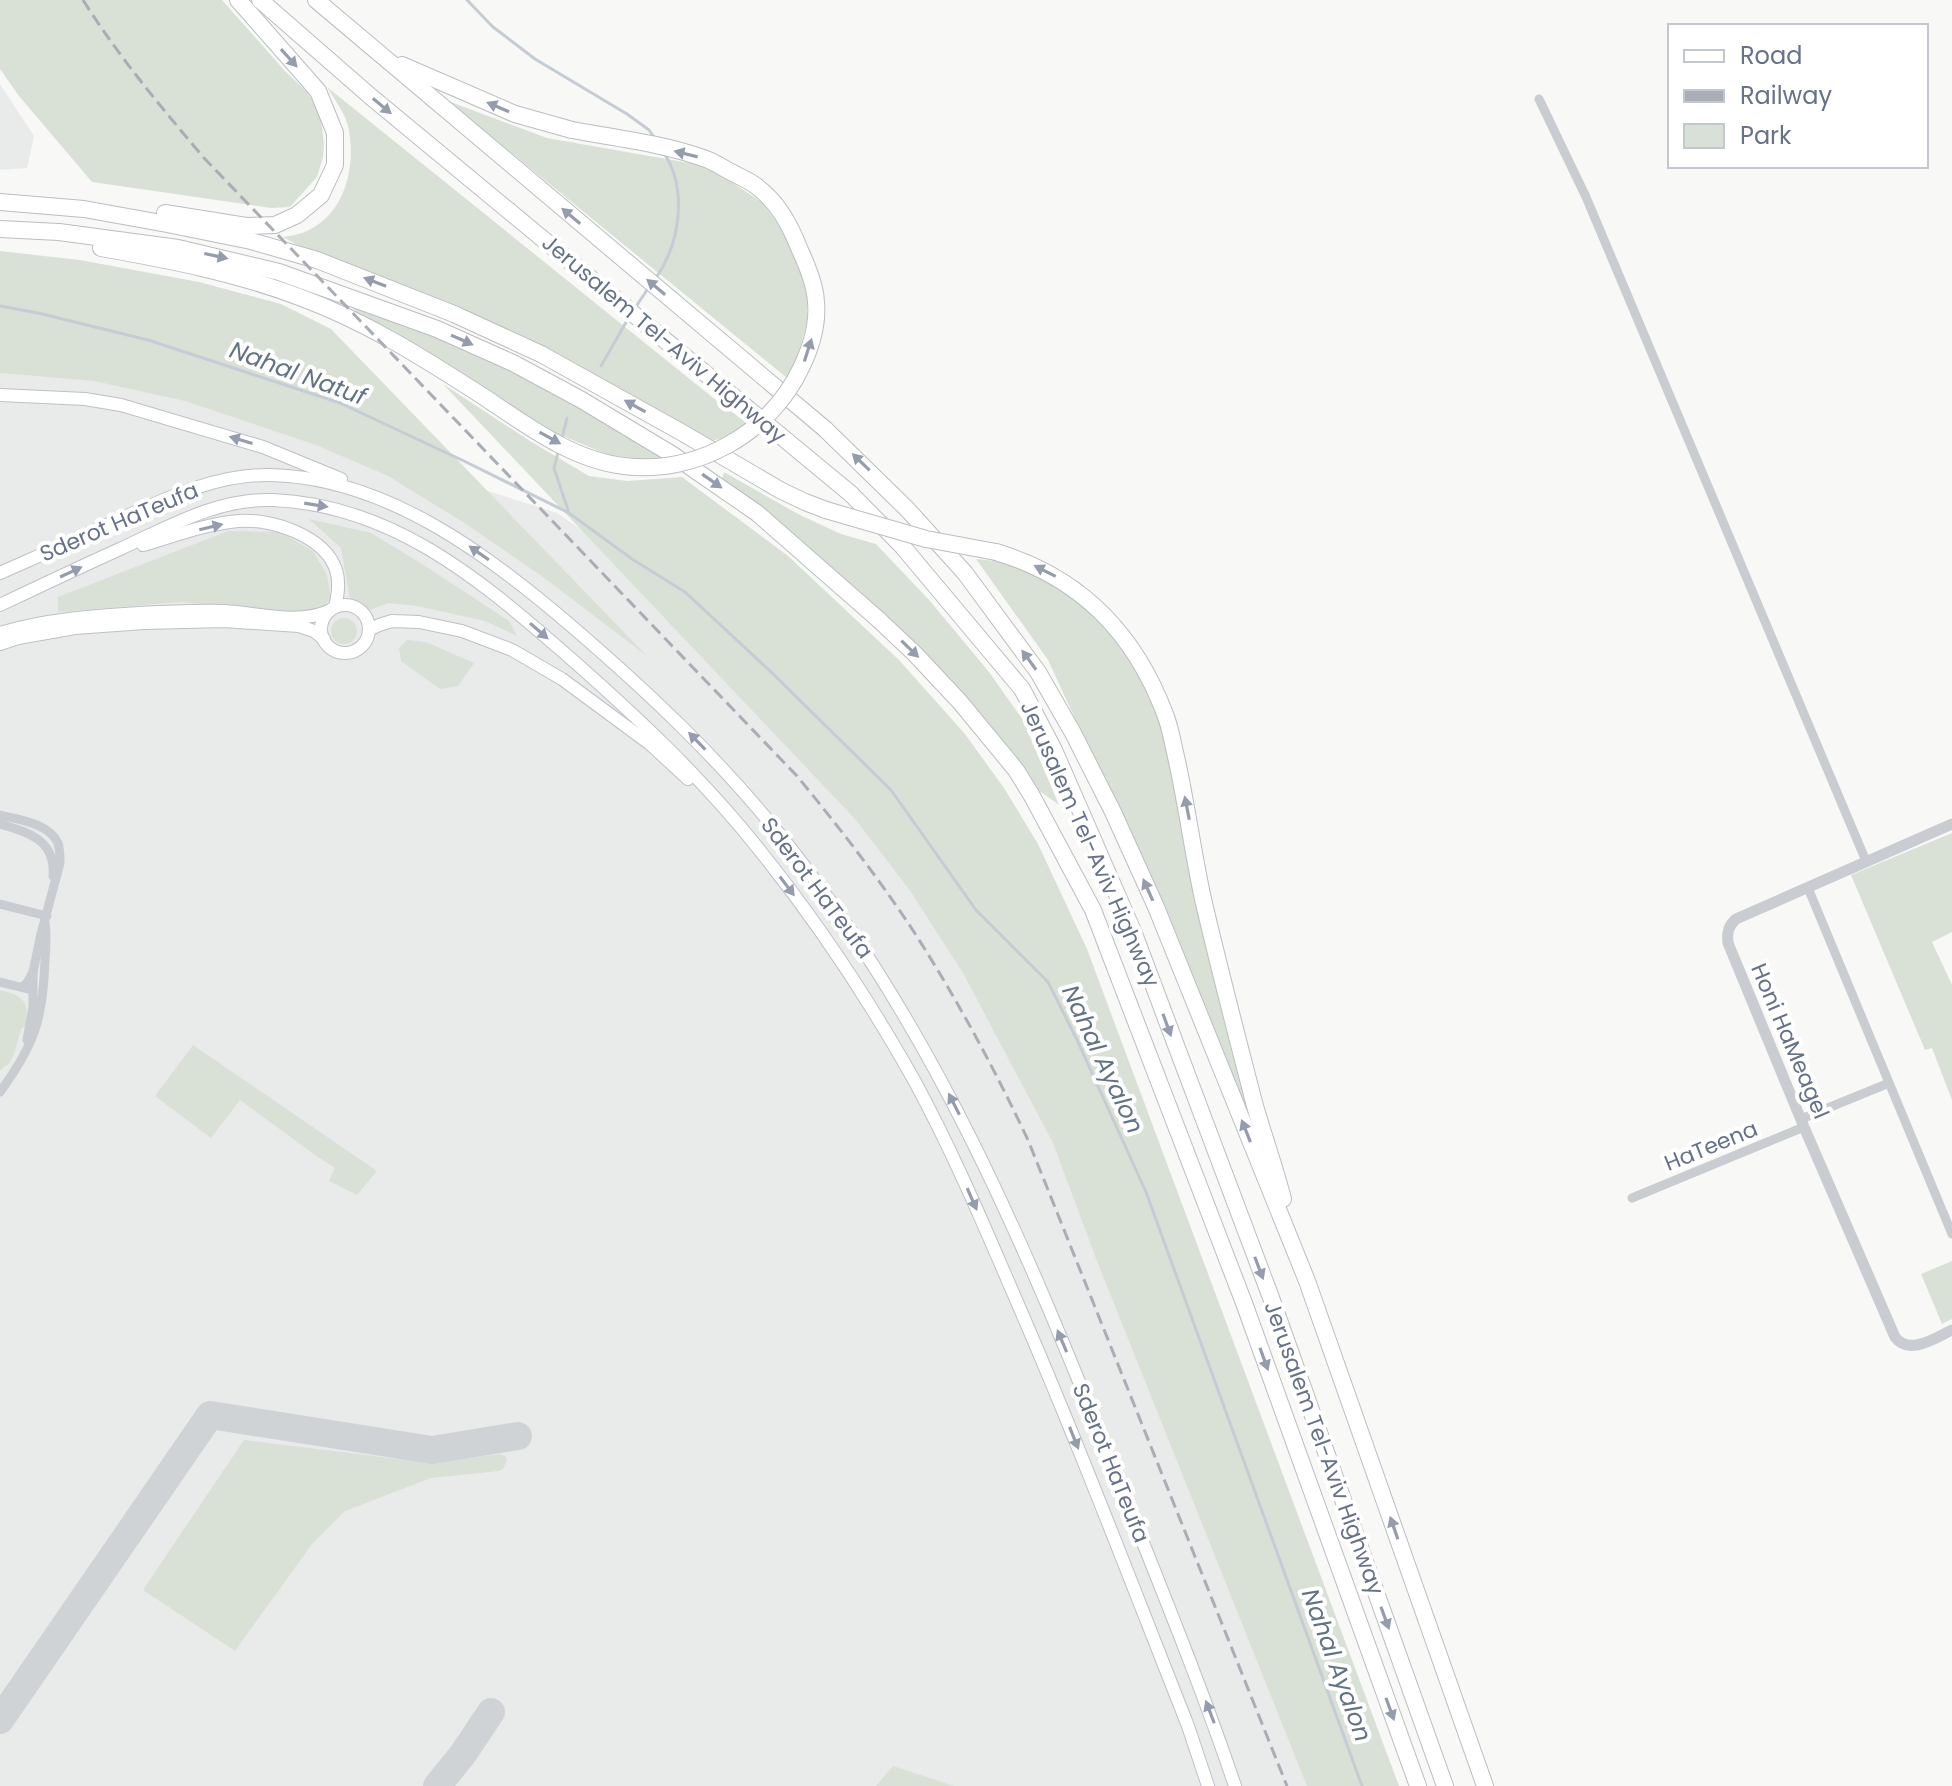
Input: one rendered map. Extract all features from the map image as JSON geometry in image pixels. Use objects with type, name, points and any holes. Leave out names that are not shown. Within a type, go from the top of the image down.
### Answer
[{"type":"highway","points":[[0,195],[64,196],[246,226],[275,225],[310,206],[321,195],[335,165],[335,133],[318,91],[238,0]]},
{"type":"highway","name":"Jerusalem Tel-Aviv Highway","points":[[260,0],[370,96],[851,494],[903,547],[1022,689],[1054,750],[1133,931],[1270,1295],[1445,1786]]},
{"type":"highway","points":[[0,232],[152,257],[242,278],[291,294],[382,334],[554,441],[603,462],[640,468],[671,467],[705,457],[730,445],[787,394],[809,351],[816,301],[808,268],[794,235],[777,205],[755,185],[704,158],[572,130],[515,114],[385,56],[317,0]]},
{"type":"highway","name":"Jerusalem Tel-Aviv Highway","points":[[317,0],[866,467],[965,573],[1038,672],[1100,786],[1150,893],[1307,1281],[1485,1786]]},
{"type":"highway","points":[[0,202],[84,209],[167,224],[251,241],[317,260],[454,314],[541,354],[780,490],[826,510],[926,539],[1018,558],[1052,574],[1084,595],[1124,636],[1139,659],[1166,715],[1203,897],[1233,1021],[1307,1281]]},
{"type":"highway","points":[[0,232],[59,232],[178,248],[265,268],[437,329],[513,363],[673,455],[757,513],[879,620],[960,702],[1016,770],[1093,910],[1244,1303],[1418,1786]]},
{"type":"main road","points":[[0,395],[85,399],[179,421],[263,447],[383,497],[415,515]]},
{"type":"main road","name":"Sderot HaTeufa","points":[[0,573],[181,492],[230,478],[267,475],[324,481],[415,515],[469,545],[512,575],[682,726],[780,834],[857,939],[937,1070],[986,1167],[1057,1329],[1206,1703],[1235,1786]]},
{"type":"main road","name":"Sderot HaTeufa","points":[[0,605],[175,523],[235,503],[267,500],[320,505],[349,512],[405,535],[497,595],[664,744],[738,825],[792,893],[836,953],[914,1082],[963,1178],[1069,1424],[1188,1726],[1208,1786]]},
{"type":"main road","points":[[109,554],[240,521],[259,522],[303,535],[330,557],[338,579],[338,593],[322,624],[324,639]]},
{"type":"main road","points":[[0,633],[47,621],[85,616],[224,611],[308,618],[342,605],[357,608],[366,618],[369,630],[363,644],[353,651],[339,652],[314,631],[299,626],[224,621],[75,628],[0,644]]},
{"type":"main road","points":[[369,630],[392,621],[419,622],[462,631],[512,650],[562,679],[650,744],[738,825]]},
{"type":"street","points":[[1539,99],[1586,197],[1866,861]]},
{"type":"street","points":[[1,819],[41,827],[58,843],[60,863],[33,972],[22,987]]},
{"type":"street","name":"Honi HaMeagel","points":[[1952,824],[1736,919],[1730,924],[1727,937],[1803,1123],[1898,1341],[1905,1346],[1915,1346],[1952,1330]]},
{"type":"street","points":[[1808,888],[1952,1234]]},
{"type":"street","points":[[0,904],[46,919]]},
{"type":"street","points":[[28,1048],[26,1041],[47,935],[46,919]]},
{"type":"street","points":[[0,1092],[18,1067],[38,1025],[38,991],[33,972]]},
{"type":"street","points":[[0,982],[38,991]]},
{"type":"street","points":[[22,987],[33,1007]]},
{"type":"street","name":"HaTeena","points":[[1632,1198],[1889,1083]]},
{"type":"shaded area","points":[[0,84],[34,136],[27,168],[0,170]]},
{"type":"shaded area","points":[[0,335],[557,513],[685,600],[907,820],[1346,1786],[0,1786]]},
{"type":"green space","points":[[0,0],[222,0],[307,92],[320,113],[324,144],[317,177],[290,207],[271,208],[92,182],[0,69]]},
{"type":"green space","points":[[327,87],[747,423],[726,437],[709,442],[464,312],[305,249],[283,237],[302,233],[329,215],[338,203],[349,174],[348,126]]},
{"type":"green space","points":[[448,101],[547,138],[695,164],[718,173],[763,203],[793,245],[807,284],[807,322],[796,363],[787,378]]},
{"type":"green space","points":[[0,251],[80,260],[199,282],[281,304],[331,329],[647,656],[543,577],[388,476],[316,445],[185,401],[94,381],[0,373]]},
{"type":"green space","points":[[345,300],[509,365],[670,458],[640,459],[606,454],[558,434],[413,346],[368,324]]},
{"type":"green space","points":[[443,384],[589,476],[628,481],[682,477],[788,556],[899,660],[965,734],[1004,788],[1038,844],[1087,949],[1399,1786],[1307,1786],[1095,1256],[1053,1143],[963,973],[911,892],[856,820]]},
{"type":"green space","points":[[724,472],[798,514],[841,534],[876,544],[930,601],[989,672],[1023,720],[1059,805],[1034,787],[966,696],[921,648],[761,507],[722,479]]},
{"type":"green space","points":[[309,519],[371,533],[509,621],[517,636],[485,621],[418,606],[389,603],[370,610],[350,598],[341,548]]},
{"type":"green space","points":[[228,531],[280,532],[313,551],[327,575],[331,599],[319,610],[306,614],[181,602],[58,612],[58,597]]},
{"type":"green space","points":[[976,559],[1016,563],[1040,572],[1106,625],[1139,671],[1160,717],[1272,1184],[1133,844],[1048,660]]},
{"type":"green space","points":[[344,618],[353,622],[357,631],[353,640],[344,644],[335,640],[331,631],[335,622]]},
{"type":"green space","points":[[407,640],[426,642],[474,663],[458,686],[440,689],[401,661],[399,648]]},
{"type":"green space","points":[[1952,833],[1952,932],[1932,942],[1952,985],[1952,1100],[1932,1048],[1925,1050],[1851,875]]},
{"type":"green space","points":[[0,990],[20,997],[27,1011],[25,1026],[21,1029],[14,1054],[0,1071]]},
{"type":"green space","points":[[193,1045],[377,1171],[357,1195],[329,1181],[335,1168],[240,1100],[211,1138],[155,1096]]},
{"type":"green space","points":[[1952,1261],[1952,1319],[1942,1324],[1921,1274]]},
{"type":"green space","points":[[244,1440],[431,1463],[500,1454],[507,1460],[499,1471],[431,1478],[345,1511],[312,1544],[235,1651],[143,1590]]},
{"type":"green space","points":[[893,1766],[954,1786],[876,1786]]},
{"type":"waterway","name":"Nahal Ayalon","points":[[467,0],[493,27],[535,59],[627,114],[654,137]]},
{"type":"waterway","name":"Nahal Ayalon","points":[[656,278],[671,249],[678,216],[676,183],[664,153]]},
{"type":"waterway","name":"Nahal Ayalon","points":[[635,308],[649,287]]},
{"type":"waterway","name":"Nahal Natuf","points":[[0,306],[148,340],[340,403],[569,513]]},
{"type":"waterway","name":"Nahal Ayalon","points":[[601,366],[629,317]]},
{"type":"waterway","name":"Nahal Ayalon","points":[[562,438],[567,418]]},
{"type":"waterway","name":"Nahal Ayalon","points":[[559,449],[554,468],[569,513],[632,559],[685,592],[769,670],[891,790],[976,910],[1048,982],[1146,1192],[1362,1786]]},
{"type":"taxiway","points":[[0,1720],[210,1415],[432,1450],[518,1436]]},
{"type":"taxiway","points":[[437,1786],[491,1712]]},
{"type":"railway","points":[[83,0],[126,62],[204,158],[797,776],[900,912],[960,1008],[1028,1140],[1287,1786]]}]
